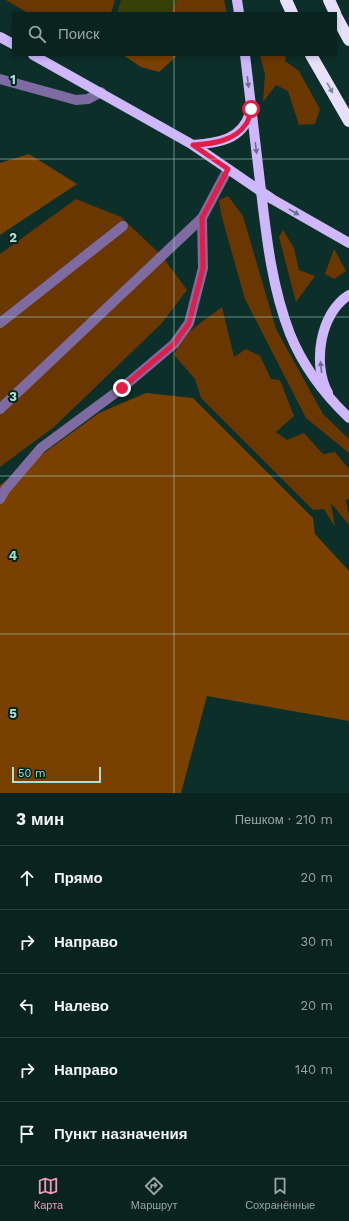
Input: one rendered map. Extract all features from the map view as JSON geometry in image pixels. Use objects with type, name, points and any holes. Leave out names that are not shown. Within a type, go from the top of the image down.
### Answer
[{"type":"highway","points":[[286,0],[292,12]]},
{"type":"highway","points":[[329,0],[334,12]]},
{"type":"highway","points":[[337,18],[349,40]]},
{"type":"highway","points":[[312,56],[349,121]]},
{"type":"main road","points":[[237,0],[239,12]]},
{"type":"main road","points":[[0,37],[12,43]]},
{"type":"main road","points":[[35,56],[193,145],[261,192],[349,243]]},
{"type":"main road","points":[[245,56],[266,235],[271,266],[280,302],[290,334],[305,364],[317,384],[349,418]]},
{"type":"main road","points":[[193,145],[222,141],[238,134],[247,123],[251,109]]},
{"type":"main road","points":[[334,403],[326,388],[322,376],[320,348],[323,330],[332,313],[345,297],[349,295]]},
{"type":"lane","points":[[0,79],[76,100],[88,99],[101,92]]},
{"type":"lane","points":[[0,409],[202,218],[228,169]]},
{"type":"lane","points":[[0,499],[5,490],[41,448],[122,388],[174,344],[189,323],[203,268],[202,218]]},
{"type":"lane","points":[[0,324],[123,226]]},
{"type":"shaded area","points":[[6,0],[115,0],[111,12],[26,12]]},
{"type":"shaded area","points":[[121,0],[177,0],[171,12],[117,12]]},
{"type":"shaded area","points":[[177,0],[224,0],[227,12],[171,12]]},
{"type":"shaded area","points":[[124,56],[177,56],[159,72],[141,67]]},
{"type":"shaded area","points":[[260,56],[286,56],[285,61],[299,71],[320,109],[315,124],[299,125],[288,91],[276,85],[263,102],[265,74]]},
{"type":"shaded area","points":[[29,154],[77,184],[0,235],[0,163]]},
{"type":"shaded area","points":[[228,196],[243,216],[276,329],[323,414],[349,439],[349,453],[306,418],[245,299],[221,214],[219,200]]},
{"type":"shaded area","points":[[76,199],[121,217],[162,256],[187,290],[161,324],[54,427],[0,467],[0,254]]},
{"type":"shaded area","points":[[283,230],[294,248],[299,270],[315,276],[296,302],[279,237]]},
{"type":"shaded area","points":[[334,249],[346,271],[334,279],[325,274]]},
{"type":"shaded area","points":[[222,307],[234,357],[246,349],[260,356],[271,379],[280,380],[294,416],[276,432],[287,440],[304,433],[323,454],[335,452],[349,469],[349,499],[346,500],[349,525],[331,503],[335,527],[324,509],[313,510],[201,398],[195,379],[174,355],[183,336]]},
{"type":"shaded area","points":[[146,393],[193,398],[313,518],[315,534],[349,571],[349,721],[207,696],[181,793],[0,793],[0,485],[99,413]]},
{"type":"route","points":[[122,388],[174,344],[189,323],[203,268],[202,218],[228,169],[193,145],[222,141],[238,134],[247,123],[251,109]]}]
